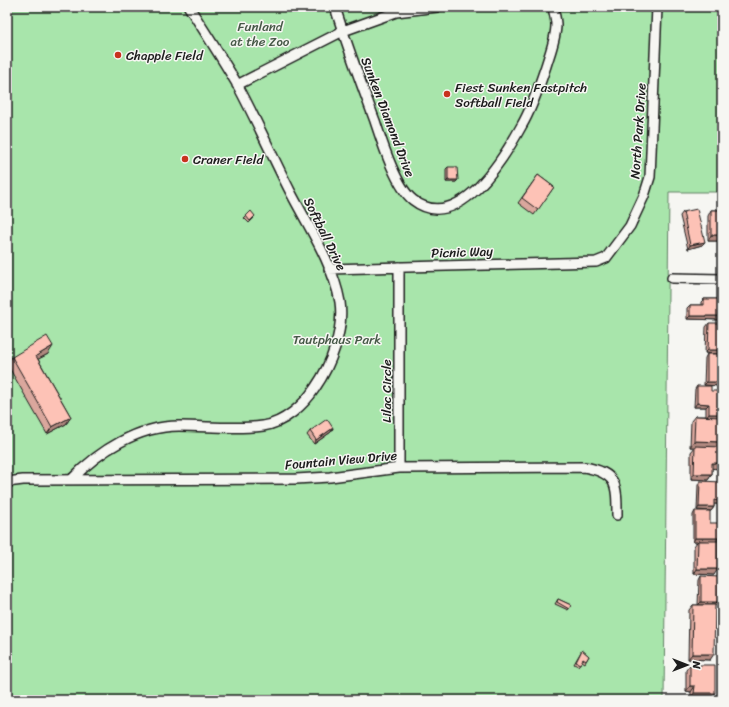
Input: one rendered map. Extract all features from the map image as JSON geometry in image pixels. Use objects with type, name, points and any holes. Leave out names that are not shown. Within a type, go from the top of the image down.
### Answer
[{"type":"street","name":"Softball Drive","points":[[72,479],[86,464],[101,454],[121,442],[148,431],[177,426],[263,426],[273,423],[298,409],[318,384],[333,354],[339,334],[341,319],[340,302],[329,268],[237,84],[189,7]]},
{"type":"street","name":"Sunken Diamond Drive","points":[[335,7],[384,147],[402,188],[412,199],[424,207],[439,209],[456,205],[469,197],[483,183],[500,160],[522,125],[536,96],[551,50],[556,25],[553,7]]},
{"type":"street","points":[[237,84],[343,31],[396,12],[437,7]]},
{"type":"street","name":"North Park Drive","points":[[596,262],[606,258],[630,226],[644,196],[650,177],[657,7]]},
{"type":"street","name":"Picnic Way","points":[[329,268],[596,262]]},
{"type":"street","name":"Lilac Circle","points":[[399,267],[399,468]]},
{"type":"street","points":[[672,278],[722,279]]},
{"type":"street","name":"Fountain View Drive","points":[[7,482],[23,480],[72,479],[296,479],[330,477],[399,468],[577,466],[602,470],[612,479],[617,496],[617,515]]},
{"type":"green space","name":"Tautphaus Park","points":[[7,7],[722,7],[722,192],[669,192],[664,700],[7,700]]},
{"type":"building","points":[[448,167],[457,167],[458,180],[448,180]]},
{"type":"building","points":[[538,175],[554,187],[538,210],[522,198]]},
{"type":"building","points":[[697,209],[705,242],[690,245],[683,212]]},
{"type":"building","points":[[711,210],[722,210],[722,235],[711,235]]},
{"type":"building","points":[[251,211],[255,216],[250,221],[246,216]]},
{"type":"building","points":[[704,299],[722,299],[722,316],[690,316],[690,305],[704,305]]},
{"type":"building","points":[[709,323],[722,323],[722,344],[720,344],[720,350],[708,350]]},
{"type":"building","points":[[47,336],[53,346],[36,356],[71,417],[52,427],[12,357]]},
{"type":"building","points":[[707,354],[722,354],[722,382],[707,382]]},
{"type":"building","points":[[697,386],[711,386],[711,391],[722,391],[722,414],[709,414],[709,404],[697,403]]},
{"type":"building","points":[[695,416],[722,417],[722,442],[694,441]]},
{"type":"building","points":[[327,419],[333,428],[316,440],[310,431]]},
{"type":"building","points":[[695,446],[722,447],[722,463],[712,463],[712,474],[694,474]]},
{"type":"building","points":[[700,481],[722,482],[721,501],[714,500],[714,507],[699,507]]},
{"type":"building","points":[[695,511],[710,511],[710,523],[719,523],[719,538],[695,538]]},
{"type":"building","points":[[698,541],[718,541],[718,569],[697,569]]},
{"type":"building","points":[[701,576],[719,577],[718,602],[701,602]]},
{"type":"building","points":[[558,599],[571,605],[569,609],[557,602]]},
{"type":"building","points":[[693,605],[715,605],[714,654],[692,654]]},
{"type":"building","points":[[582,650],[589,656],[586,661],[583,659],[580,664],[576,662]]},
{"type":"building","points":[[690,665],[715,665],[715,693],[694,693],[695,686],[690,686]]},
{"type":"place","name":"Chapple Field","points":[[118,55]]},
{"type":"place","name":"Fiest Sunken Fastpitch Softball Field","points":[[447,94]]},
{"type":"place","name":"Craner Field","points":[[185,159]]},
{"type":"park label","name":"Funland at the Zoo","points":[[260,34]]}]
